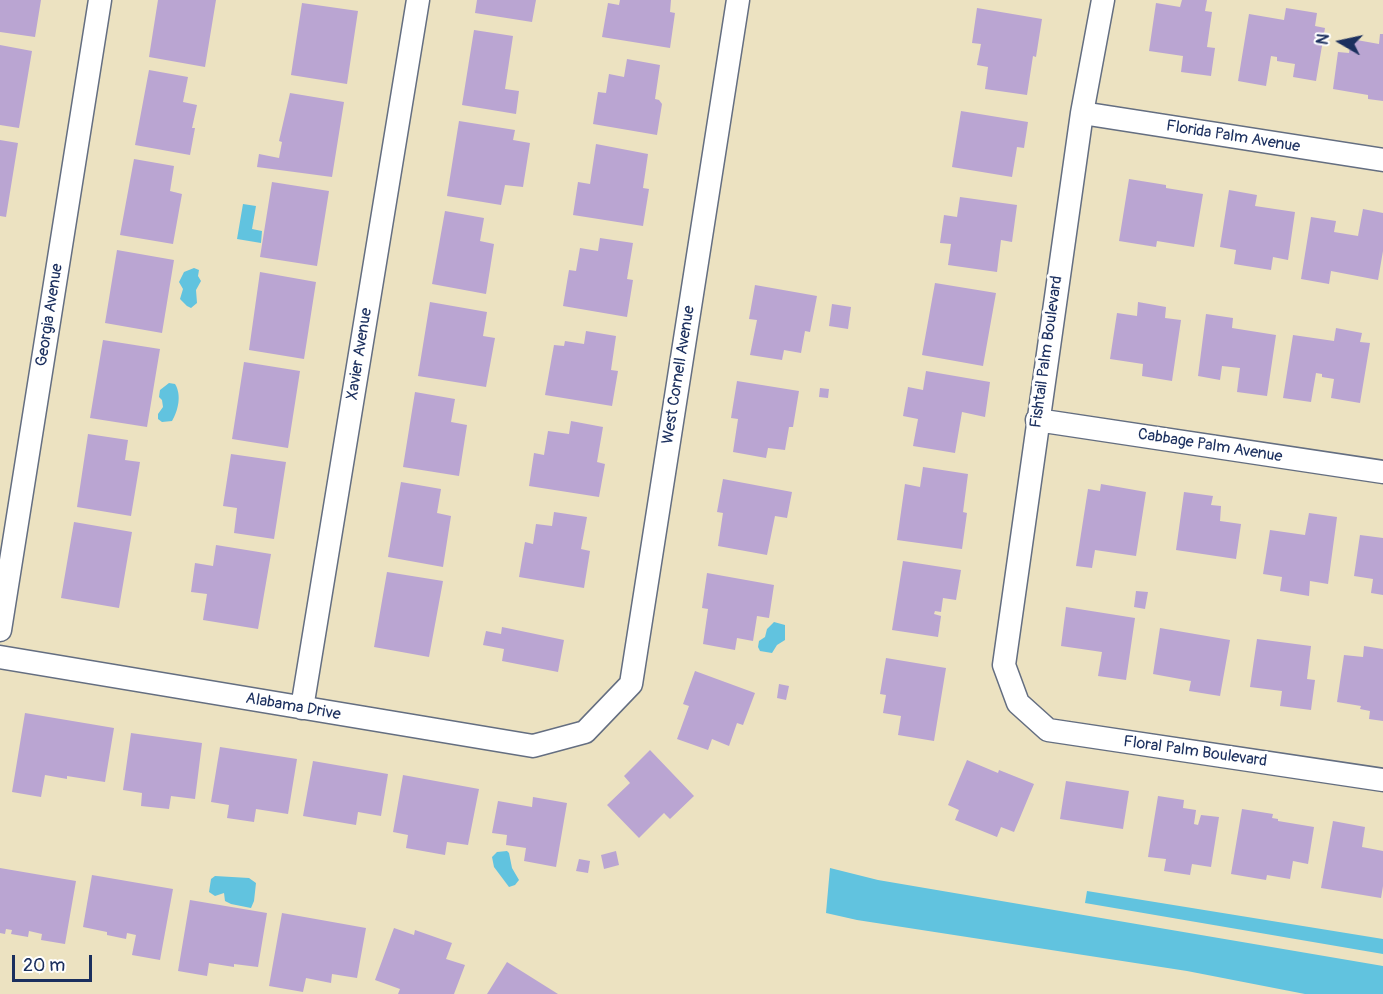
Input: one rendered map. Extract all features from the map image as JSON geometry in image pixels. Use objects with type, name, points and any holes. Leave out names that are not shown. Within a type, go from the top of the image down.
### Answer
[{"type":"street","name":"Georgia Avenue","points":[[0,630],[100,0]]},
{"type":"street","name":"Xavier Avenue","points":[[302,708],[418,0]]},
{"type":"street","name":"West Cornell Avenue","points":[[585,732],[631,684],[738,0]]},
{"type":"street","name":"Fishtail Palm Boulevard","points":[[1018,703],[1004,665],[1082,113],[1103,0]]},
{"type":"street","name":"Florida Palm Avenue","points":[[1082,113],[1383,160]]},
{"type":"street","name":"Cabbage Palm Avenue","points":[[1037,420],[1383,472]]},
{"type":"street","name":"Alabama Drive","points":[[0,657],[533,746],[585,732]]},
{"type":"street","name":"Floral Palm Boulevard","points":[[1018,703],[1048,730],[1383,780]]},
{"type":"water","points":[[243,204],[256,206],[252,229],[262,231],[261,243],[237,239]]},
{"type":"water","points":[[194,268],[199,270],[198,276],[201,281],[196,290],[197,303],[191,308],[180,299],[183,289],[179,282],[184,272]]},
{"type":"water","points":[[169,383],[175,384],[177,388],[178,403],[172,421],[162,422],[158,419],[158,414],[163,407],[159,397],[160,390]]},
{"type":"water","points":[[774,622],[785,625],[785,640],[777,645],[772,653],[760,651],[759,641],[765,637],[767,629]]},
{"type":"water","points":[[507,851],[512,868],[519,880],[515,885],[509,887],[494,867],[492,857],[497,852]]},
{"type":"water","points":[[830,868],[878,880],[1383,966],[1383,994],[1305,994],[1187,971],[857,920],[826,913]]},
{"type":"water","points":[[215,876],[249,878],[256,883],[251,908],[225,901],[224,893],[215,896],[209,892],[211,879]]},
{"type":"water","points":[[1087,891],[1383,939],[1383,954],[1085,903]]},
{"type":"building","points":[[0,0],[41,0],[35,37],[0,32]]},
{"type":"building","points":[[158,0],[216,0],[205,67],[149,57]]},
{"type":"building","points":[[477,0],[536,0],[532,22],[475,13]]},
{"type":"building","points":[[620,0],[671,0],[670,12],[675,13],[670,48],[602,37],[608,3],[619,5]]},
{"type":"building","points":[[1182,0],[1207,0],[1205,11],[1212,12],[1207,47],[1215,48],[1211,76],[1181,72],[1183,56],[1149,51],[1156,3],[1180,7]]},
{"type":"building","points":[[302,3],[358,11],[347,84],[291,75]]},
{"type":"building","points":[[977,8],[1042,19],[1027,95],[985,89],[988,67],[977,65],[981,44],[972,43]]},
{"type":"building","points":[[1286,8],[1317,13],[1315,26],[1325,28],[1316,81],[1293,77],[1295,64],[1277,61],[1277,57],[1271,56],[1266,86],[1238,81],[1249,14],[1284,20]]},
{"type":"building","points":[[474,30],[513,36],[505,89],[519,91],[516,114],[462,105]]},
{"type":"building","points":[[1380,34],[1383,34],[1383,101],[1368,99],[1368,95],[1333,89],[1338,52],[1349,53],[1351,39],[1379,44]]},
{"type":"building","points":[[0,45],[32,51],[19,128],[0,125]]},
{"type":"building","points":[[627,59],[660,65],[655,99],[662,104],[657,135],[593,124],[598,92],[606,93],[609,74],[624,77]]},
{"type":"building","points":[[149,70],[188,77],[183,102],[197,105],[190,155],[135,145]]},
{"type":"building","points":[[290,93],[344,102],[332,177],[257,167],[259,154],[279,158],[282,142],[279,141]]},
{"type":"building","points":[[961,111],[1028,122],[1024,148],[1017,147],[1012,177],[952,167]]},
{"type":"building","points":[[459,121],[515,130],[513,140],[530,143],[523,187],[505,185],[501,205],[447,196]]},
{"type":"building","points":[[0,140],[18,143],[6,217],[0,216]]},
{"type":"building","points":[[596,144],[648,154],[643,188],[649,189],[643,226],[573,215],[578,182],[590,184]]},
{"type":"building","points":[[134,159],[174,166],[170,191],[182,194],[173,244],[120,235]]},
{"type":"building","points":[[1129,179],[1203,194],[1194,247],[1157,241],[1156,247],[1119,241]]},
{"type":"building","points":[[272,182],[329,191],[317,266],[260,257]]},
{"type":"building","points":[[1229,190],[1257,195],[1255,206],[1295,212],[1288,260],[1273,257],[1271,270],[1234,264],[1236,250],[1220,247]]},
{"type":"building","points":[[960,197],[1017,205],[1012,242],[1001,240],[997,272],[948,265],[951,244],[940,243],[944,215],[957,217]]},
{"type":"building","points":[[1363,209],[1383,213],[1383,251],[1378,280],[1331,271],[1329,284],[1301,279],[1311,217],[1336,221],[1334,232],[1358,236]]},
{"type":"building","points":[[445,211],[484,218],[480,241],[494,244],[486,294],[432,284]]},
{"type":"building","points":[[600,238],[633,243],[627,279],[633,280],[627,317],[563,306],[569,270],[576,271],[580,248],[598,251]]},
{"type":"building","points":[[117,250],[174,260],[162,333],[105,323]]},
{"type":"building","points":[[260,272],[316,282],[304,359],[249,350]]},
{"type":"building","points":[[935,283],[996,293],[983,366],[922,355]]},
{"type":"building","points":[[755,285],[817,296],[810,332],[805,331],[801,353],[784,350],[782,360],[750,355],[757,320],[749,319]]},
{"type":"building","points":[[430,302],[487,312],[483,336],[495,338],[486,387],[418,376]]},
{"type":"building","points":[[1138,302],[1166,307],[1165,318],[1181,320],[1172,381],[1142,376],[1143,364],[1110,359],[1117,313],[1137,316]]},
{"type":"building","points":[[832,304],[851,307],[848,329],[829,326]]},
{"type":"building","points":[[1206,314],[1233,318],[1232,328],[1276,335],[1267,396],[1237,392],[1240,368],[1222,366],[1220,380],[1198,376]]},
{"type":"building","points":[[1336,328],[1362,333],[1360,342],[1370,343],[1360,403],[1331,398],[1334,379],[1322,377],[1322,374],[1316,373],[1311,402],[1283,398],[1293,335],[1334,341]]},
{"type":"building","points":[[586,331],[616,336],[611,370],[618,371],[612,406],[545,395],[554,345],[564,346],[565,341],[584,344]]},
{"type":"building","points":[[103,340],[160,349],[147,427],[90,418]]},
{"type":"building","points":[[244,362],[300,371],[288,448],[232,439]]},
{"type":"building","points":[[926,371],[990,382],[985,417],[962,412],[955,453],[913,446],[918,419],[903,416],[908,387],[923,390]]},
{"type":"building","points":[[737,381],[799,391],[793,427],[789,427],[785,450],[768,448],[766,458],[733,452],[738,419],[731,418]]},
{"type":"building","points":[[820,388],[829,389],[828,398],[819,397]]},
{"type":"building","points":[[415,392],[455,399],[451,422],[467,425],[459,476],[403,467]]},
{"type":"building","points":[[571,421],[603,427],[597,462],[605,464],[599,497],[529,486],[534,453],[544,455],[548,431],[569,434]]},
{"type":"building","points":[[88,434],[128,440],[125,460],[140,462],[131,516],[77,507]]},
{"type":"building","points":[[231,454],[286,462],[274,539],[234,533],[237,508],[223,506]]},
{"type":"building","points":[[923,467],[968,474],[963,512],[967,513],[962,549],[897,540],[905,484],[920,487]]},
{"type":"building","points":[[723,479],[792,492],[787,518],[775,516],[767,555],[718,546],[723,513],[717,512]]},
{"type":"building","points":[[401,482],[441,489],[437,513],[451,516],[443,567],[388,557]]},
{"type":"building","points":[[1101,484],[1146,492],[1136,556],[1095,550],[1092,568],[1076,566],[1088,489],[1100,491]]},
{"type":"building","points":[[1184,492],[1213,496],[1211,505],[1221,506],[1220,521],[1241,524],[1236,559],[1176,550]]},
{"type":"building","points":[[554,512],[587,517],[581,549],[590,551],[584,588],[519,577],[525,542],[533,544],[536,524],[552,526]]},
{"type":"building","points":[[1309,513],[1337,517],[1328,584],[1310,581],[1309,596],[1280,591],[1282,577],[1263,574],[1270,530],[1305,535]]},
{"type":"building","points":[[74,522],[132,532],[119,608],[61,598]]},
{"type":"building","points":[[1360,535],[1383,538],[1383,595],[1371,593],[1373,579],[1354,576]]},
{"type":"building","points":[[216,545],[271,554],[258,629],[203,620],[207,594],[191,592],[195,563],[213,566]]},
{"type":"building","points":[[903,561],[961,570],[956,600],[943,598],[941,612],[935,611],[934,614],[941,616],[938,637],[892,630]]},
{"type":"building","points":[[387,572],[443,581],[429,657],[374,647]]},
{"type":"building","points":[[707,573],[774,585],[769,618],[757,616],[753,641],[737,638],[735,650],[703,644],[708,609],[702,608]]},
{"type":"building","points":[[1136,591],[1148,592],[1145,609],[1134,607]]},
{"type":"building","points":[[1066,607],[1135,618],[1126,680],[1098,676],[1102,652],[1061,646]]},
{"type":"building","points":[[502,627],[564,640],[558,672],[502,661],[504,649],[483,645],[486,631],[501,634]]},
{"type":"building","points":[[1160,628],[1230,640],[1220,696],[1189,691],[1191,681],[1153,674]]},
{"type":"building","points":[[1257,639],[1311,646],[1307,679],[1315,680],[1311,710],[1280,706],[1282,691],[1250,687]]},
{"type":"building","points":[[1364,646],[1383,649],[1383,721],[1369,719],[1370,711],[1360,709],[1361,706],[1337,702],[1344,655],[1363,657]]},
{"type":"building","points":[[886,658],[946,668],[934,741],[898,735],[901,716],[883,713],[886,695],[880,694]]},
{"type":"building","points":[[695,671],[755,693],[743,725],[737,723],[729,746],[712,739],[708,750],[677,739],[689,706],[683,704]]},
{"type":"building","points":[[779,684],[789,686],[786,700],[777,698]]},
{"type":"building","points":[[25,713],[114,728],[105,782],[45,775],[41,797],[12,792]]},
{"type":"building","points":[[131,733],[202,743],[195,799],[171,796],[169,809],[141,806],[142,793],[123,790]]},
{"type":"building","points":[[220,747],[297,759],[288,814],[256,809],[254,822],[227,818],[229,805],[211,802]]},
{"type":"building","points":[[650,750],[694,796],[670,819],[664,813],[639,838],[607,805],[630,783],[624,776]]},
{"type":"building","points":[[967,760],[1034,784],[1014,832],[1001,827],[997,837],[955,820],[959,810],[948,805]]},
{"type":"building","points":[[313,761],[388,774],[381,816],[358,812],[356,825],[303,816]]},
{"type":"building","points":[[403,775],[479,789],[468,845],[447,842],[445,855],[406,848],[408,835],[393,832]]},
{"type":"building","points":[[1066,781],[1129,791],[1123,829],[1060,819]]},
{"type":"building","points":[[1158,796],[1184,800],[1183,808],[1196,810],[1194,824],[1198,825],[1201,815],[1219,817],[1211,867],[1192,864],[1190,875],[1164,871],[1166,859],[1148,857]]},
{"type":"building","points":[[533,797],[567,803],[556,867],[524,861],[526,848],[506,845],[507,835],[492,833],[498,801],[532,807]]},
{"type":"building","points":[[1242,809],[1273,814],[1272,818],[1278,821],[1314,827],[1308,864],[1293,861],[1290,879],[1267,875],[1266,880],[1231,874]]},
{"type":"building","points":[[1333,821],[1365,827],[1362,847],[1383,851],[1381,898],[1321,888]]},
{"type":"building","points":[[616,851],[619,865],[604,869],[601,855]]},
{"type":"building","points":[[579,859],[590,861],[588,873],[576,871]]},
{"type":"building","points":[[0,868],[76,881],[65,944],[41,940],[42,934],[29,931],[28,937],[11,934],[12,930],[6,929],[5,934],[0,933]]},
{"type":"building","points":[[92,875],[173,889],[160,960],[132,955],[136,935],[127,933],[126,939],[83,927]]},
{"type":"building","points":[[190,900],[267,913],[258,967],[234,964],[234,967],[209,963],[207,976],[178,971]]},
{"type":"building","points":[[282,913],[366,928],[357,978],[332,974],[331,983],[306,978],[303,992],[269,986]]},
{"type":"building","points":[[394,928],[414,935],[415,930],[452,943],[446,959],[465,965],[454,994],[398,994],[400,989],[375,980]]},
{"type":"building","points":[[507,962],[558,994],[487,994]]}]
